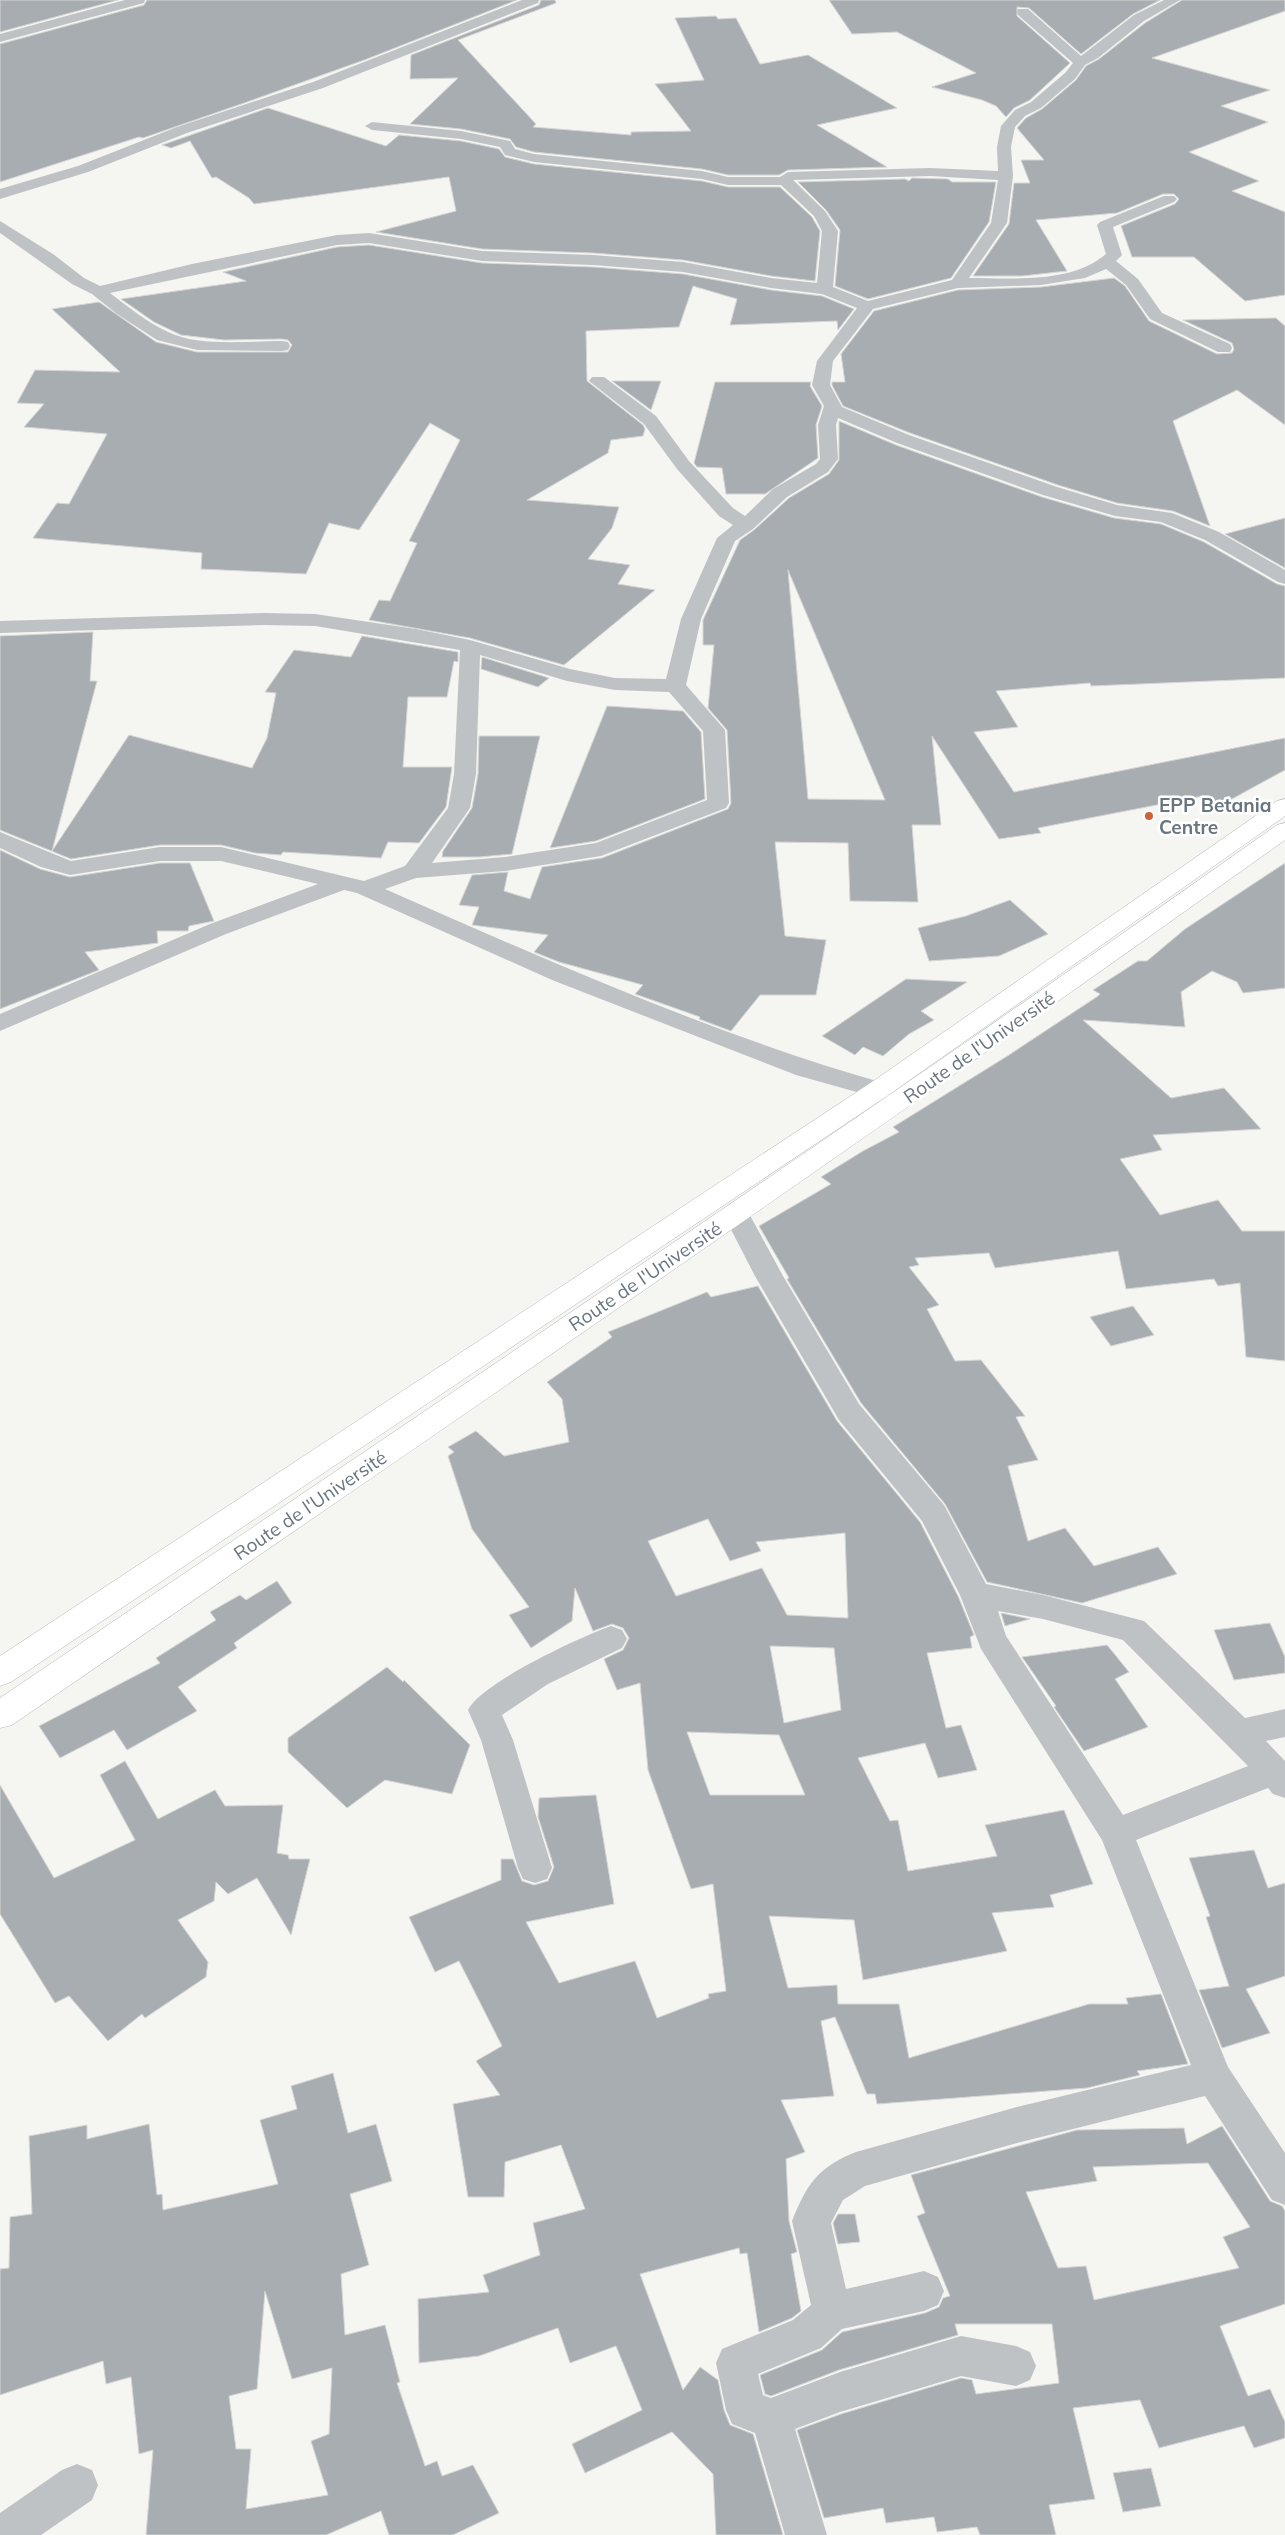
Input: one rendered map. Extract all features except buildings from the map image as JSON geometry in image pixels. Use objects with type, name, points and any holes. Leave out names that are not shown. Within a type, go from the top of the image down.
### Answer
[{"type":"main road","name":"Route de l'Université","points":[[0,1673],[878,1090],[1285,806]]},
{"type":"main road","name":"Route de l'Université","points":[[0,1715],[1050,998],[1285,830]]},
{"type":"street","points":[[0,38],[139,0]]},
{"type":"street","points":[[0,194],[83,169],[182,130],[318,85],[533,0]]},
{"type":"street","points":[[958,283],[999,223],[1006,176],[1004,147],[1008,126],[1020,112],[1036,105],[1070,76],[1080,62],[1093,55],[1139,18],[1174,0]]},
{"type":"street","points":[[1023,12],[1080,62]]},
{"type":"street","points":[[372,126],[461,135],[488,140],[505,144],[510,152],[534,158],[702,175],[728,181],[785,181],[820,214],[830,231],[825,289]]},
{"type":"street","points":[[785,181],[788,176],[894,172],[1006,176]]},
{"type":"street","points":[[98,291],[192,269],[328,242],[369,238],[482,256],[593,260],[682,267],[771,283],[825,289],[867,306],[958,283],[1037,282],[1069,276],[1108,263],[1114,255],[1104,225],[1170,199]]},
{"type":"street","points":[[0,226],[47,257],[78,281],[98,291],[123,311],[163,336],[197,345],[282,346]]},
{"type":"street","points":[[1108,263],[1132,282],[1156,316],[1224,348]]},
{"type":"street","points":[[867,306],[825,361],[821,386],[832,407],[903,439],[1050,490],[1115,510],[1164,517],[1212,536],[1285,578]]},
{"type":"street","points":[[598,381],[650,420],[683,465],[726,512],[746,525]]},
{"type":"street","points":[[675,686],[692,619],[727,538],[746,525],[780,493],[822,468],[828,459],[827,425],[832,407]]},
{"type":"street","points":[[0,628],[265,619],[315,620],[416,635],[470,646],[576,676],[615,684],[675,686],[714,730],[718,804],[601,849],[505,864],[413,871],[354,885],[218,930],[0,1023]]},
{"type":"street","points":[[413,871],[438,840],[459,808],[465,774],[470,646]]},
{"type":"street","points":[[0,839],[49,862],[70,868],[160,854],[221,854],[354,885],[560,975],[805,1069],[878,1090]]},
{"type":"street","points":[[736,1214],[769,1276],[849,1412],[933,1513],[976,1595],[992,1640],[1116,1833],[1214,2077],[1285,2187]]},
{"type":"street","points":[[976,1595],[1043,1607],[1133,1630],[1239,1733],[1279,1777],[1116,1833]]},
{"type":"street","points":[[535,1868],[497,1740],[484,1710],[537,1675],[611,1639]]},
{"type":"street","points":[[1239,1733],[1285,1724]]},
{"type":"street","points":[[832,2312],[811,2221],[830,2187],[856,2170],[1017,2125],[1214,2077]]},
{"type":"street","points":[[924,2291],[832,2312],[807,2334],[736,2363],[746,2410],[771,2418],[840,2392],[962,2356],[1016,2366]]},
{"type":"street","points":[[771,2418],[806,2535]]},
{"type":"street","points":[[5,2535],[77,2485]]},
{"type":"place","name":"EPP Betania Centre","points":[[1149,816]]}]
